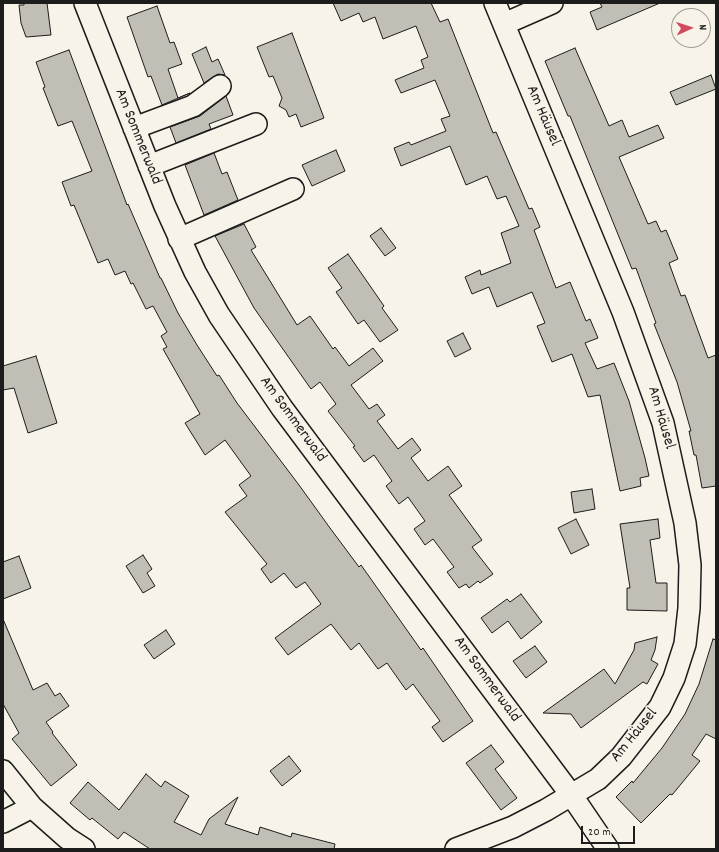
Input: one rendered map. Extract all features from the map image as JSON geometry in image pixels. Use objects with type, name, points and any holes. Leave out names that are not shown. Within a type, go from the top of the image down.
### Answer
[{"type":"street","name":"Am Sommerwald","points":[[85,3],[179,239],[219,314],[282,408],[572,796],[608,849]]},
{"type":"street","name":"Am Häusel","points":[[456,849],[513,827],[572,796],[598,779],[621,757],[660,707],[674,678],[685,644],[689,608],[690,565],[685,523],[663,423],[646,371],[618,297],[495,3]]},
{"type":"street","points":[[504,24],[552,3]]},
{"type":"street","points":[[134,128],[193,106],[220,86]]},
{"type":"street","points":[[149,166],[256,124]]},
{"type":"street","points":[[179,239],[293,189]]},
{"type":"street","points":[[3,771],[32,807],[67,838],[84,849]]},
{"type":"street","points":[[3,822],[32,807]]},
{"type":"building","points":[[24,3],[47,3],[51,35],[26,37],[21,23],[19,5],[24,5]]},
{"type":"building","points":[[333,3],[431,3],[440,22],[448,19],[493,133],[496,132],[529,209],[532,208],[540,227],[534,230],[556,288],[570,282],[586,321],[590,319],[598,338],[585,343],[597,369],[614,363],[629,401],[649,476],[640,478],[641,486],[620,491],[600,395],[588,397],[572,354],[552,362],[537,326],[545,323],[532,292],[497,307],[489,287],[472,294],[465,277],[480,270],[481,275],[511,263],[501,233],[519,226],[506,196],[497,199],[487,176],[466,185],[450,146],[401,166],[394,148],[409,142],[411,145],[446,131],[441,119],[450,116],[435,80],[401,93],[395,80],[424,68],[421,60],[428,57],[416,26],[383,39],[375,17],[363,22],[359,13],[341,21]]},
{"type":"building","points":[[600,3],[660,3],[597,30],[590,12],[602,7]]},
{"type":"building","points":[[157,6],[170,43],[174,42],[182,64],[168,69],[178,98],[190,93],[162,105],[151,76],[148,77],[127,17]]},
{"type":"building","points":[[292,33],[324,118],[301,127],[296,114],[289,117],[286,110],[279,106],[282,98],[273,76],[269,77],[257,47]]},
{"type":"building","points":[[206,47],[212,62],[218,59],[225,75],[218,74],[204,83],[192,54]]},
{"type":"building","points":[[575,48],[609,126],[622,120],[629,137],[658,125],[664,138],[619,157],[648,224],[656,221],[661,232],[666,230],[678,259],[669,263],[681,296],[685,295],[708,358],[716,355],[716,486],[702,488],[696,455],[694,455],[689,431],[691,431],[677,382],[654,324],[656,323],[636,268],[632,269],[570,116],[568,116],[545,61]]},
{"type":"building","points":[[69,50],[127,205],[128,204],[160,278],[197,345],[217,376],[219,375],[237,403],[359,567],[361,565],[421,650],[423,648],[473,721],[443,742],[432,727],[440,721],[413,684],[406,690],[387,663],[378,669],[359,643],[351,650],[331,624],[288,655],[275,638],[321,604],[305,582],[296,588],[284,573],[271,583],[261,569],[267,564],[225,512],[247,496],[239,485],[251,476],[225,440],[205,455],[185,423],[200,414],[163,349],[167,347],[161,336],[167,332],[153,306],[146,309],[125,271],[115,275],[108,259],[98,263],[74,205],[71,206],[62,182],[92,171],[72,121],[58,126],[43,88],[45,87],[36,62]]},
{"type":"building","points":[[711,75],[716,89],[676,105],[670,92]]},
{"type":"building","points":[[226,96],[233,115],[209,124],[211,129],[176,143],[170,127],[200,116]]},
{"type":"building","points":[[336,150],[345,171],[312,186],[302,165]]},
{"type":"building","points":[[214,153],[222,174],[227,172],[238,200],[204,215],[185,165]]},
{"type":"building","points":[[244,224],[256,247],[251,250],[297,325],[310,316],[333,349],[335,347],[349,366],[373,348],[383,361],[351,385],[369,409],[377,404],[385,415],[377,421],[398,449],[412,438],[421,450],[411,458],[428,481],[448,466],[462,486],[449,495],[482,540],[472,547],[493,574],[480,583],[478,581],[469,588],[466,584],[459,588],[447,572],[454,567],[433,539],[425,545],[414,529],[425,521],[408,497],[399,504],[386,486],[392,481],[374,455],[364,462],[353,447],[355,446],[328,411],[336,404],[320,382],[311,389],[254,308],[215,236]]},
{"type":"building","points":[[381,228],[396,248],[385,256],[370,236]]},
{"type":"building","points":[[348,254],[384,306],[382,308],[398,330],[380,342],[364,320],[358,324],[336,292],[342,288],[328,268]]},
{"type":"building","points":[[463,333],[471,349],[455,357],[447,341]]},
{"type":"building","points":[[36,356],[57,423],[28,433],[14,388],[3,390],[3,366]]},
{"type":"building","points":[[592,489],[595,509],[574,513],[571,492]]},
{"type":"building","points":[[576,519],[589,545],[571,554],[558,528]]},
{"type":"building","points":[[658,519],[660,538],[650,540],[656,583],[667,583],[667,611],[627,610],[627,588],[630,588],[620,524]]},
{"type":"building","points":[[143,555],[152,569],[147,573],[155,586],[143,593],[126,566]]},
{"type":"building","points":[[19,556],[31,588],[3,599],[3,562]]},
{"type":"building","points":[[521,594],[542,622],[521,639],[508,621],[492,633],[481,618],[507,599],[510,602]]},
{"type":"building","points":[[3,619],[33,690],[47,683],[55,696],[60,693],[69,706],[46,722],[53,732],[52,733],[77,765],[51,786],[12,739],[19,733],[3,704]]},
{"type":"building","points":[[166,630],[175,644],[154,659],[144,645]]},
{"type":"building","points":[[657,637],[655,650],[651,660],[658,664],[647,684],[643,682],[581,728],[571,714],[543,713],[604,669],[615,684],[634,650],[635,643]]},
{"type":"building","points":[[713,639],[716,640],[716,739],[706,734],[692,755],[700,761],[672,795],[670,794],[641,823],[616,797],[632,781],[633,783],[662,748],[685,714],[699,684]]},
{"type":"building","points":[[535,646],[547,662],[526,678],[513,661]]},
{"type":"building","points":[[491,745],[504,762],[495,769],[517,798],[501,810],[466,763]]},
{"type":"building","points":[[289,756],[301,771],[282,786],[270,771]]},
{"type":"building","points":[[146,774],[161,787],[165,781],[189,796],[174,822],[201,835],[209,819],[238,797],[225,824],[258,835],[260,827],[291,837],[292,833],[335,844],[334,849],[150,849],[124,832],[118,839],[92,818],[90,820],[70,803],[88,782],[119,810]]}]
